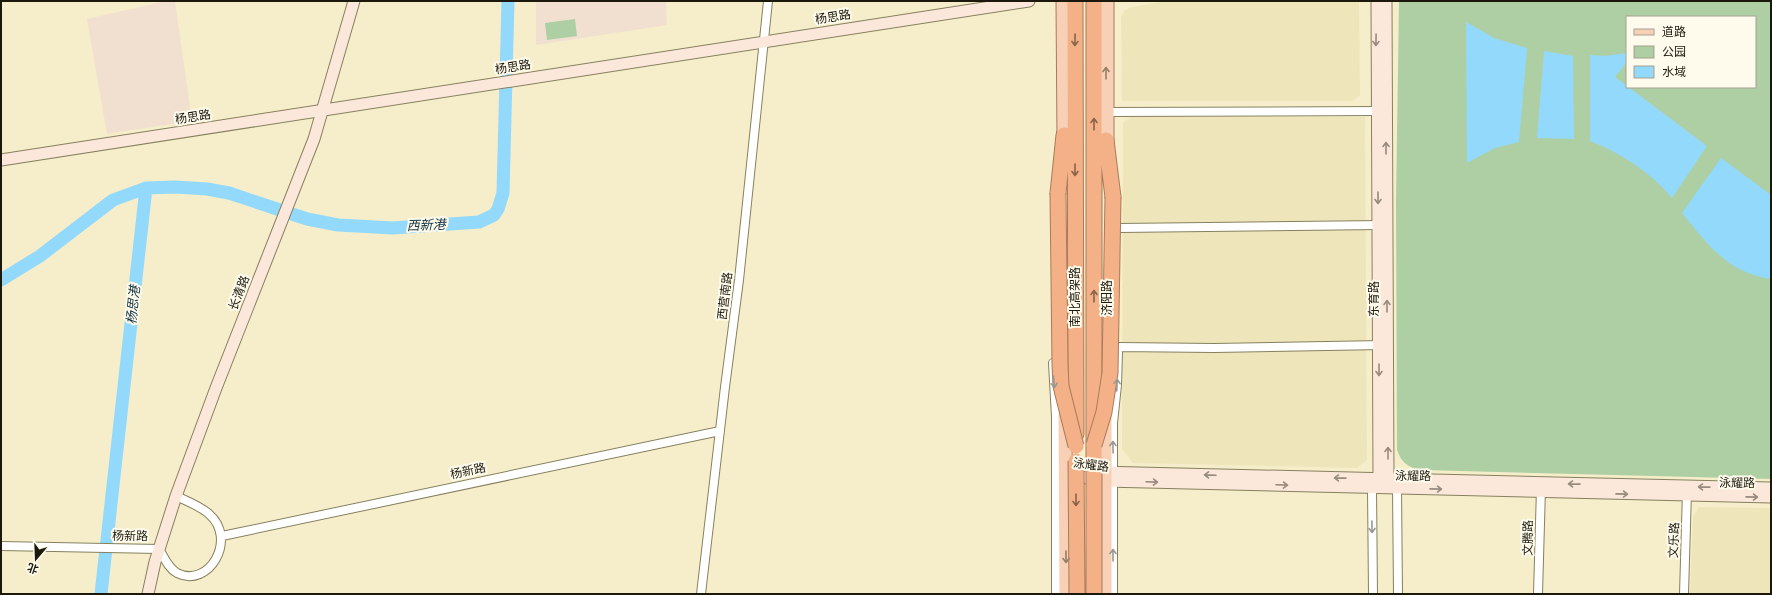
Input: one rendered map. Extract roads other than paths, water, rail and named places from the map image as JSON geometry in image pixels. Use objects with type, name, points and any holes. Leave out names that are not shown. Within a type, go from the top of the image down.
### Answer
[{"type":"highway","name":"南北高架路","points":[[1075,1],[1077,594]]},
{"type":"highway","name":"南北高架路","points":[[1094,1],[1094,594]]},
{"type":"highway","points":[[1064,135],[1058,193],[1060,365],[1062,386],[1076,446]]},
{"type":"highway","points":[[1094,445],[1104,412],[1110,373],[1113,198],[1106,140]]},
{"type":"main road","points":[[1063,1],[1066,594]]},
{"type":"main road","name":"济阳路","points":[[1105,594],[1108,479],[1106,140],[1107,1]]},
{"type":"street","name":"长清路","points":[[148,594],[158,549],[176,496],[323,110],[354,1]]},
{"type":"street","name":"西营南路","points":[[701,594],[739,280],[768,1]]},
{"type":"street","name":"杨思路","points":[[1,160],[1029,1]]},
{"type":"street","name":"东育路","points":[[1377,1],[1376,64],[1382,111]]},
{"type":"street","name":"东育路","points":[[1373,594],[1380,482],[1383,345],[1382,111],[1386,1]]},
{"type":"street","points":[[1106,112],[1382,111]]},
{"type":"street","points":[[1056,594],[1056,417],[1053,368],[1052,194],[1056,165],[1064,135]]},
{"type":"street","points":[[1106,140],[1119,185],[1117,385],[1108,479],[1113,594]]},
{"type":"street","points":[[1119,228],[1382,225]]},
{"type":"street","points":[[1118,347],[1214,348],[1383,345]]},
{"type":"street","name":"杨新路","points":[[1,546],[158,549],[169,567],[178,573],[189,575],[200,573],[209,568],[217,559],[221,547],[222,536],[720,431]]},
{"type":"street","name":"泳耀路","points":[[1065,475],[1108,479],[1380,482],[1687,491],[1771,497]]},
{"type":"street","points":[[1380,482],[1397,488],[1398,594]]},
{"type":"street","name":"泳耀路","points":[[1380,482],[1397,488],[1541,487]]},
{"type":"street","name":"文腾路","points":[[1538,594],[1541,487]]},
{"type":"street","name":"泳耀路","points":[[1687,491],[1771,488]]},
{"type":"street","name":"文乐路","points":[[1684,594],[1687,491]]},
{"type":"street","points":[[176,496],[197,506],[209,514],[216,523],[222,536]]},
{"type":"water","points":[[1466,22],[1494,38],[1527,48],[1519,142],[1495,148],[1467,163]]},
{"type":"water","points":[[1544,51],[1573,56],[1574,139],[1537,138]]},
{"type":"water","points":[[1626,53],[1626,63],[1615,77],[1626,85],[1626,88],[1630,88],[1707,146],[1672,198],[1663,188],[1634,164],[1590,141],[1590,55],[1604,56]]},
{"type":"water","points":[[1721,158],[1771,195],[1771,279],[1756,276],[1743,271],[1720,256],[1682,213]]},
{"type":"waterway","name":"西新港","points":[[1,280],[40,256],[113,200],[146,188],[175,187],[207,189],[229,193],[307,219],[338,225],[393,228],[479,222],[494,215],[498,209],[503,193],[508,1]]},
{"type":"waterway","name":"杨思港","points":[[101,594],[146,188]]}]
